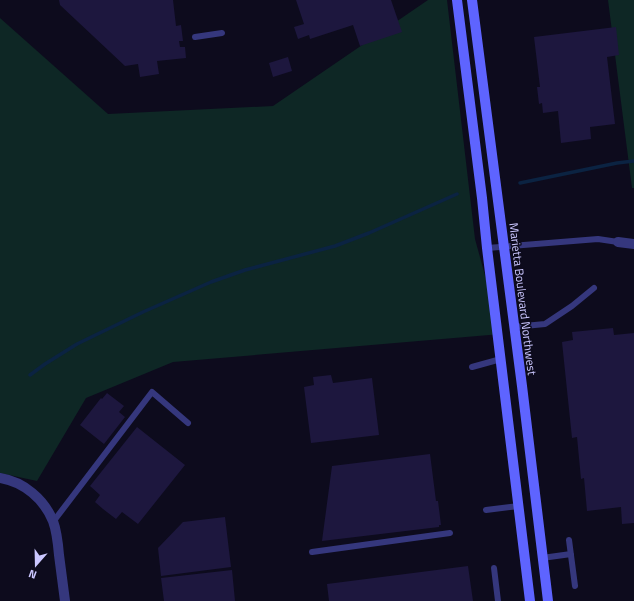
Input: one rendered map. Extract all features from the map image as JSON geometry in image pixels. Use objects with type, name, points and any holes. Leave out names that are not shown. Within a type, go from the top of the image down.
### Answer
[{"type":"main road","points":[[457,0],[530,601]]},
{"type":"main road","name":"Marietta Boulevard Northwest","points":[[472,0],[548,601]]},
{"type":"street","points":[[618,242],[634,244]]},
{"type":"street","points":[[0,478],[20,484],[34,494],[49,512],[57,535],[65,601]]},
{"type":"lane","points":[[195,37],[222,33]]},
{"type":"lane","points":[[487,248],[598,240],[618,242]]},
{"type":"lane","points":[[514,327],[545,324],[572,306],[594,288]]},
{"type":"lane","points":[[472,367],[500,359]]},
{"type":"lane","points":[[53,522],[152,392],[188,423]]},
{"type":"lane","points":[[486,510],[519,506]]},
{"type":"lane","points":[[312,552],[450,533]]},
{"type":"lane","points":[[569,540],[575,586]]},
{"type":"lane","points":[[542,558],[570,554]]},
{"type":"lane","points":[[494,568],[498,601]]},
{"type":"green space","points":[[428,0],[447,0],[475,239],[501,334],[173,362],[86,398],[37,481],[0,473],[0,18],[108,114],[273,106]]},
{"type":"green space","points":[[608,0],[634,0],[634,188],[632,188]]},
{"type":"building","points":[[59,0],[173,0],[176,26],[181,25],[183,41],[179,41],[180,47],[185,47],[186,58],[157,61],[159,74],[140,77],[138,64],[125,66],[60,5]]},
{"type":"building","points":[[296,0],[391,0],[402,32],[360,46],[353,25],[310,39],[309,35],[298,39],[294,27],[304,24]]},
{"type":"building","points":[[616,27],[619,55],[607,57],[615,124],[590,127],[591,139],[561,143],[558,111],[543,113],[542,103],[539,104],[537,87],[540,87],[534,37]]},
{"type":"building","points":[[288,57],[292,71],[273,77],[269,63]]},
{"type":"building","points":[[613,328],[614,335],[634,333],[634,523],[622,524],[621,507],[587,511],[584,478],[581,479],[577,437],[572,438],[562,342],[573,340],[572,332]]},
{"type":"building","points":[[331,375],[333,383],[372,378],[379,435],[311,443],[304,387],[314,385],[313,377]]},
{"type":"building","points":[[107,393],[124,406],[119,412],[125,417],[104,444],[80,425],[101,398],[102,399]]},
{"type":"building","points":[[137,427],[185,465],[138,524],[122,512],[116,519],[103,509],[95,502],[100,495],[90,486]]},
{"type":"building","points":[[430,454],[436,501],[438,501],[441,525],[439,525],[439,527],[322,541],[332,466]]},
{"type":"building","points":[[225,517],[231,567],[161,576],[158,548],[183,522]]},
{"type":"building","points":[[468,566],[473,601],[329,601],[327,584]]},
{"type":"building","points":[[232,570],[235,601],[164,601],[161,578]]},
{"type":"waterway","points":[[520,183],[617,163],[634,161]]},
{"type":"waterway","points":[[30,375],[77,344],[143,312],[211,282],[245,270],[335,246],[369,233],[457,194]]}]
